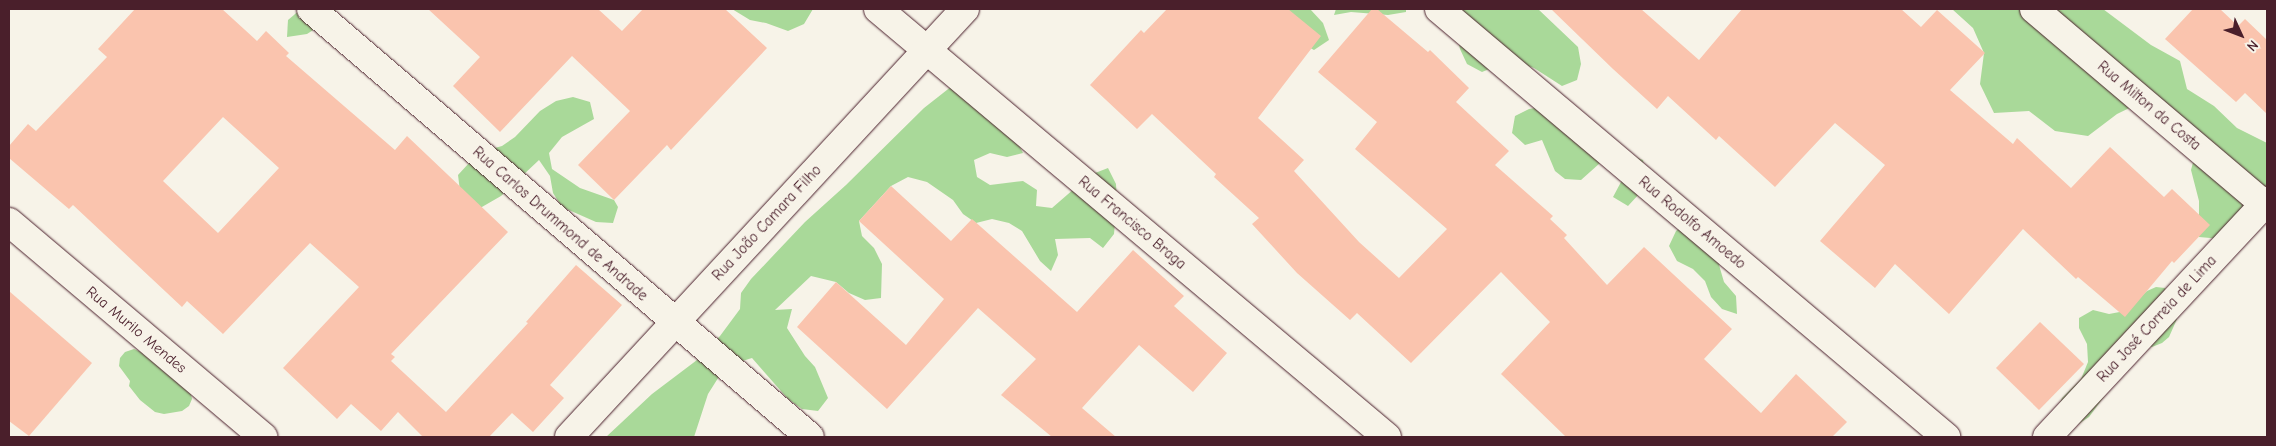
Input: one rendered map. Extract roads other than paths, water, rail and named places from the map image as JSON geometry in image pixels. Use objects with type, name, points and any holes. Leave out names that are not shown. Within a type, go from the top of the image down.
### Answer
[{"type":"street","name":"Rua Carlos Drummond de Andrade","points":[[311,9],[810,437]]},
{"type":"street","name":"Rua Francisco Braga","points":[[878,9],[1387,437]]},
{"type":"street","name":"Rua João Camara Filho","points":[[569,437],[965,9]]},
{"type":"street","name":"Rua Rodolfo Amoedo","points":[[1439,9],[1946,437]]},
{"type":"street","name":"Rua Milton da Costa","points":[[2034,9],[2266,202]]},
{"type":"street","name":"Rua José Correia de Lima","points":[[2047,437],[2266,202]]},
{"type":"street","name":"Rua Murilo Mendes","points":[[9,222],[263,437]]}]
